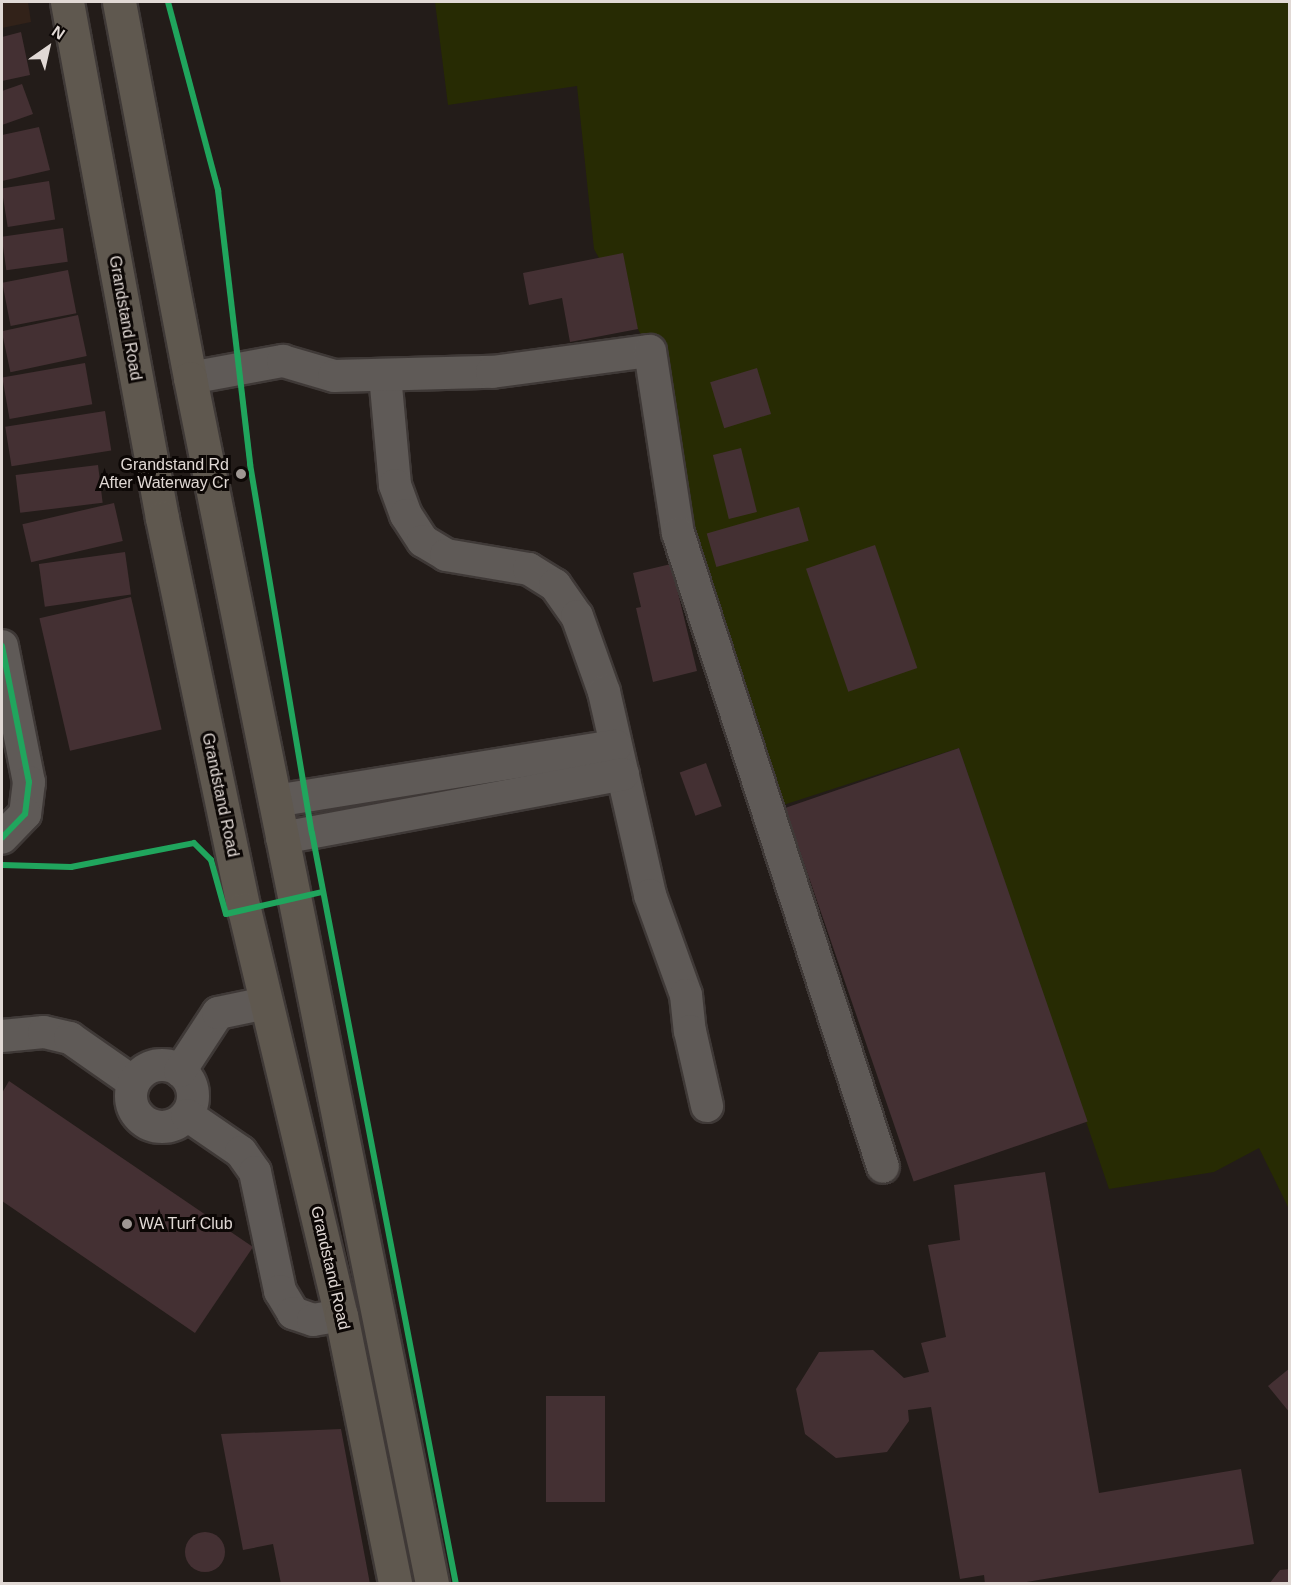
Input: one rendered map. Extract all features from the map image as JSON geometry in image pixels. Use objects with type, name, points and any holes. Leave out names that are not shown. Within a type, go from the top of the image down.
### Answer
[{"type":"main road","name":"Grandstand Road","points":[[67,2],[162,518],[266,1003],[341,1315],[395,1584]]},
{"type":"main road","points":[[119,2],[190,378],[432,1584]]},
{"type":"street","points":[[190,378],[283,361],[334,376],[492,372],[650,351],[678,533],[883,1167]]},
{"type":"street","points":[[385,375],[395,485],[406,515],[423,541],[446,555],[529,569],[555,585],[577,616],[604,692],[650,895],[686,995],[690,1031],[707,1106]]},
{"type":"street","points":[[2,838],[20,823],[29,802],[29,782],[3,665]]},
{"type":"street","points":[[275,801],[620,760]]},
{"type":"street","points":[[282,838],[620,760]]},
{"type":"street","points":[[180,1071],[218,1013],[266,1003]]},
{"type":"street","points":[[2,1036],[44,1032],[70,1038],[133,1082]]},
{"type":"street","points":[[164,1064],[180,1071],[192,1089],[187,1115],[168,1126],[147,1124],[134,1112],[130,1100],[133,1082],[153,1066],[164,1064]]},
{"type":"street","points":[[187,1115],[241,1152],[255,1172],[280,1291],[293,1313],[313,1320],[341,1315]]},
{"type":"shaded area","points":[[2,2],[28,2],[31,22],[2,28]]},
{"type":"green space","points":[[435,2],[1289,2],[1289,1209],[1259,1148],[1214,1172],[1109,1189],[959,748],[768,810],[678,533],[650,351],[594,249],[577,86],[448,105]]},
{"type":"building","points":[[21,32],[30,75],[2,81],[2,37]]},
{"type":"building","points":[[22,84],[33,114],[2,125],[2,91]]},
{"type":"building","points":[[39,127],[50,170],[2,181],[2,135]]},
{"type":"building","points":[[49,181],[55,220],[8,227],[2,188]]},
{"type":"building","points":[[63,228],[68,262],[6,270],[2,237]]},
{"type":"building","points":[[623,253],[638,329],[570,342],[562,298],[529,305],[523,273]]},
{"type":"building","points":[[68,270],[76,313],[11,326],[2,283]]},
{"type":"building","points":[[78,315],[87,356],[10,372],[2,331]]},
{"type":"building","points":[[85,363],[92,404],[10,419],[2,378]]},
{"type":"building","points":[[757,368],[771,414],[724,428],[710,382]]},
{"type":"building","points":[[105,411],[111,451],[12,466],[5,427]]},
{"type":"building","points":[[741,448],[757,512],[729,519],[713,455]]},
{"type":"building","points":[[98,465],[103,503],[20,513],[16,475]]},
{"type":"building","points":[[114,503],[123,541],[31,562],[22,524]]},
{"type":"building","points":[[799,507],[809,541],[716,567],[707,533]]},
{"type":"building","points":[[875,545],[917,668],[848,692],[806,569]]},
{"type":"building","points":[[125,552],[131,595],[45,607],[39,564]]},
{"type":"building","points":[[671,564],[697,671],[653,682],[636,608],[641,607],[633,573]]},
{"type":"building","points":[[131,597],[162,730],[70,751],[39,618]]},
{"type":"building","points":[[959,748],[1088,1121],[914,1181],[785,808]]},
{"type":"building","points":[[706,763],[722,806],[695,816],[680,773]]},
{"type":"building","name":"WA Turf Club","points":[[9,1081],[253,1247],[195,1333],[2,1201],[2,1093]]},
{"type":"building","points":[[1045,1172],[1099,1493],[1241,1469],[1254,1544],[1015,1584],[985,1584],[984,1575],[960,1579],[931,1407],[908,1410],[909,1421],[887,1452],[836,1458],[805,1434],[796,1389],[819,1352],[873,1350],[904,1378],[929,1372],[921,1343],[946,1337],[928,1245],[960,1240],[954,1185]]},
{"type":"building","points":[[1290,1368],[1290,1413],[1268,1386]]},
{"type":"building","points":[[546,1396],[605,1396],[605,1502],[546,1502]]},
{"type":"building","points":[[341,1429],[370,1584],[281,1584],[273,1544],[243,1550],[221,1434]]},
{"type":"building","points":[[205,1532],[219,1538],[225,1552],[219,1566],[205,1572],[191,1566],[185,1552],[191,1538]]},
{"type":"building","points":[[1290,1569],[1290,1584],[1269,1584],[1280,1570]]},
{"type":"cycle path","points":[[168,2],[218,190],[250,464],[312,833],[456,1584]]},
{"type":"cycle path","points":[[2,646],[29,782],[25,814],[2,838]]},
{"type":"cycle path","points":[[2,865],[71,867],[194,843],[211,860],[226,914],[322,892]]},
{"type":"place","name":"Grandstand Rd After Waterway Cr","points":[[241,474]]},
{"type":"place","name":"WA Turf Club","points":[[127,1224]]}]
